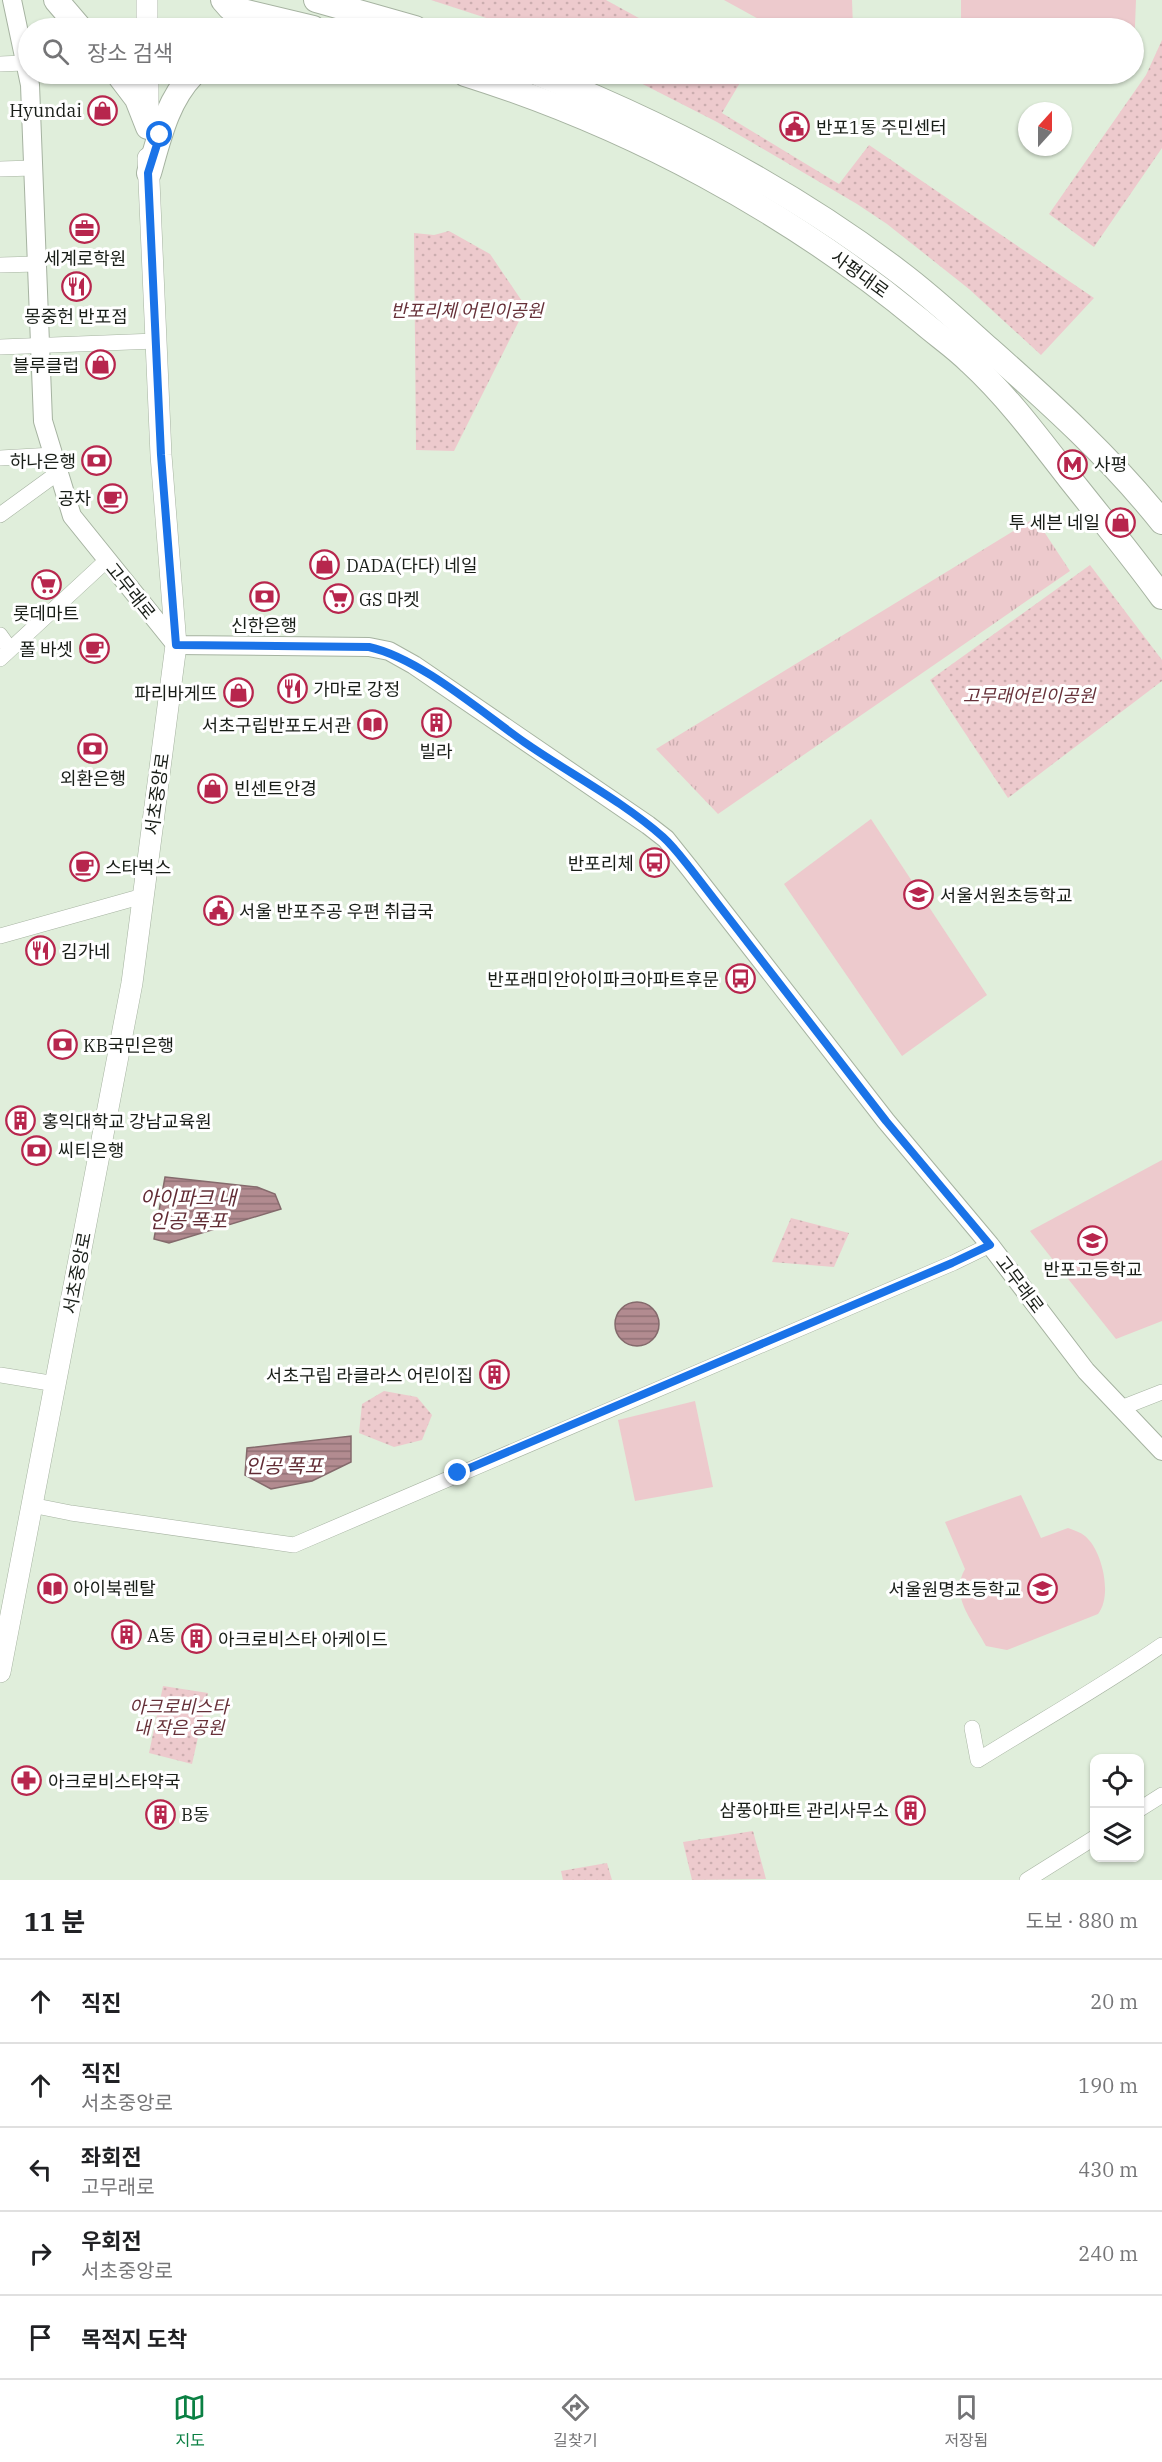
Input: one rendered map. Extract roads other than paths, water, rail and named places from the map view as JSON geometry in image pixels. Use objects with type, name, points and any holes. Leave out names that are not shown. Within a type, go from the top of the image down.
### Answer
[{"type":"main road","points":[[56,0],[71,18]]},
{"type":"main road","points":[[147,0],[147,18]]},
{"type":"main road","points":[[224,0],[230,9],[268,18]]},
{"type":"main road","points":[[316,0],[379,18]]},
{"type":"main road","points":[[294,18],[293,16],[299,12],[324,18]]},
{"type":"main road","points":[[366,18],[372,16]]},
{"type":"main road","points":[[126,84],[137,99],[148,127]]},
{"type":"main road","name":"서초중앙로","points":[[0,1672],[7,1592],[31,1505],[56,1384],[132,983],[176,645],[161,455],[148,173],[148,84]]},
{"type":"main road","points":[[148,173],[168,111],[185,84]]},
{"type":"main road","name":"사평대로","points":[[497,84],[532,95],[627,136],[792,226],[856,270],[971,362],[1054,457],[1162,597]]},
{"type":"main road","points":[[564,84],[656,124],[810,209],[900,273],[1037,390],[1080,431],[1162,522]]},
{"type":"street","name":"고무래로","points":[[12,0],[18,32]]},
{"type":"street","points":[[0,64],[18,63]]},
{"type":"street","name":"고무래로","points":[[30,84],[43,421],[72,516],[176,645],[369,647],[389,651],[414,665],[527,744],[631,811],[666,839],[886,1121],[990,1245],[1086,1371],[1162,1451]]},
{"type":"street","points":[[0,169],[33,168]]},
{"type":"street","points":[[0,266],[37,264]]},
{"type":"street","points":[[0,347],[156,341]]},
{"type":"street","points":[[0,458],[56,464]]},
{"type":"street","points":[[0,515],[56,464]]},
{"type":"street","points":[[0,635],[5,654],[107,560]]},
{"type":"street","points":[[0,936],[143,896]]},
{"type":"street","points":[[31,1505],[71,1513],[294,1545],[990,1245]]},
{"type":"street","points":[[0,1375],[56,1384]]},
{"type":"street","points":[[1121,1408],[1162,1392]]},
{"type":"street","points":[[972,1728],[978,1760],[1124,1672],[1162,1645]]},
{"type":"street","points":[[1142,1808],[1162,1795]]},
{"type":"street","points":[[1027,1880],[1090,1841]]},
{"type":"water","name":"아이파크 내 인공 폭포","points":[[165,1177],[257,1187],[275,1194],[281,1209],[169,1243],[154,1239]]},
{"type":"water","points":[[637,1302],[653,1308],[659,1324],[653,1340],[637,1346],[621,1340],[615,1324],[621,1308]]},
{"type":"water","name":"인공 폭포","points":[[351,1436],[351,1462],[312,1481],[271,1489],[245,1475],[247,1448]]},
{"type":"place","name":"Hyundai","points":[[103,110]]},
{"type":"place","name":"반포1동 주민센터","points":[[795,127]]},
{"type":"place","name":"세계로학원","points":[[85,229]]},
{"type":"place","name":"몽중헌 반포점","points":[[76,287]]},
{"type":"place","name":"블루클럽","points":[[100,365]]},
{"type":"place","name":"하나은행","points":[[97,461]]},
{"type":"place","name":"사평","points":[[1073,464]]},
{"type":"place","name":"공차","points":[[112,498]]},
{"type":"place","name":"투 세븐 네일","points":[[1121,522]]},
{"type":"place","name":"DADA(다다) 네일","points":[[325,565]]},
{"type":"place","name":"롯데마트","points":[[46,584]]},
{"type":"place","name":"신한은행","points":[[264,596]]},
{"type":"place","name":"GS 마켓","points":[[338,599]]},
{"type":"place","name":"폴 바셋","points":[[94,649]]},
{"type":"place","name":"가마로 강정","points":[[292,689]]},
{"type":"place","name":"파리바게뜨","points":[[238,693]]},
{"type":"place","name":"빌라","points":[[436,722]]},
{"type":"place","name":"서초구립반포도서관","points":[[372,725]]},
{"type":"place","name":"외환은행","points":[[93,749]]},
{"type":"place","name":"빈센트안경","points":[[213,788]]},
{"type":"place","name":"반포리체","points":[[655,863]]},
{"type":"place","name":"스타벅스","points":[[84,867]]},
{"type":"place","name":"서울서원초등학교","points":[[919,895]]},
{"type":"place","name":"서울 반포주공 우편 취급국","points":[[218,911]]},
{"type":"place","name":"김가네","points":[[40,951]]},
{"type":"place","name":"반포래미안아이파크아파트후문","points":[[740,979]]},
{"type":"place","name":"KB국민은행","points":[[62,1045]]},
{"type":"place","name":"홍익대학교 강남교육원","points":[[21,1121]]},
{"type":"place","name":"씨티은행","points":[[37,1150]]},
{"type":"place","name":"반포고등학교","points":[[1093,1240]]},
{"type":"place","name":"서초구립 라클라스 어린이집","points":[[494,1375]]},
{"type":"place","name":"아이북렌탈","points":[[52,1588]]},
{"type":"place","name":"서울원명초등학교","points":[[1042,1589]]},
{"type":"place","name":"A동","points":[[126,1635]]},
{"type":"place","name":"아크로비스타 아케이드","points":[[197,1639]]},
{"type":"place","name":"아크로비스타약국","points":[[27,1781]]},
{"type":"place","name":"삼풍아파트 관리사무소","points":[[910,1810]]},
{"type":"place","name":"B동","points":[[160,1814]]},
{"type":"park label","name":"반포리체 어린이공원","points":[[467,310]]},
{"type":"park label","name":"고무래어린이공원","points":[[1029,695]]},
{"type":"park label","name":"아크로비스타 내 작은 공원","points":[[179,1716]]}]
